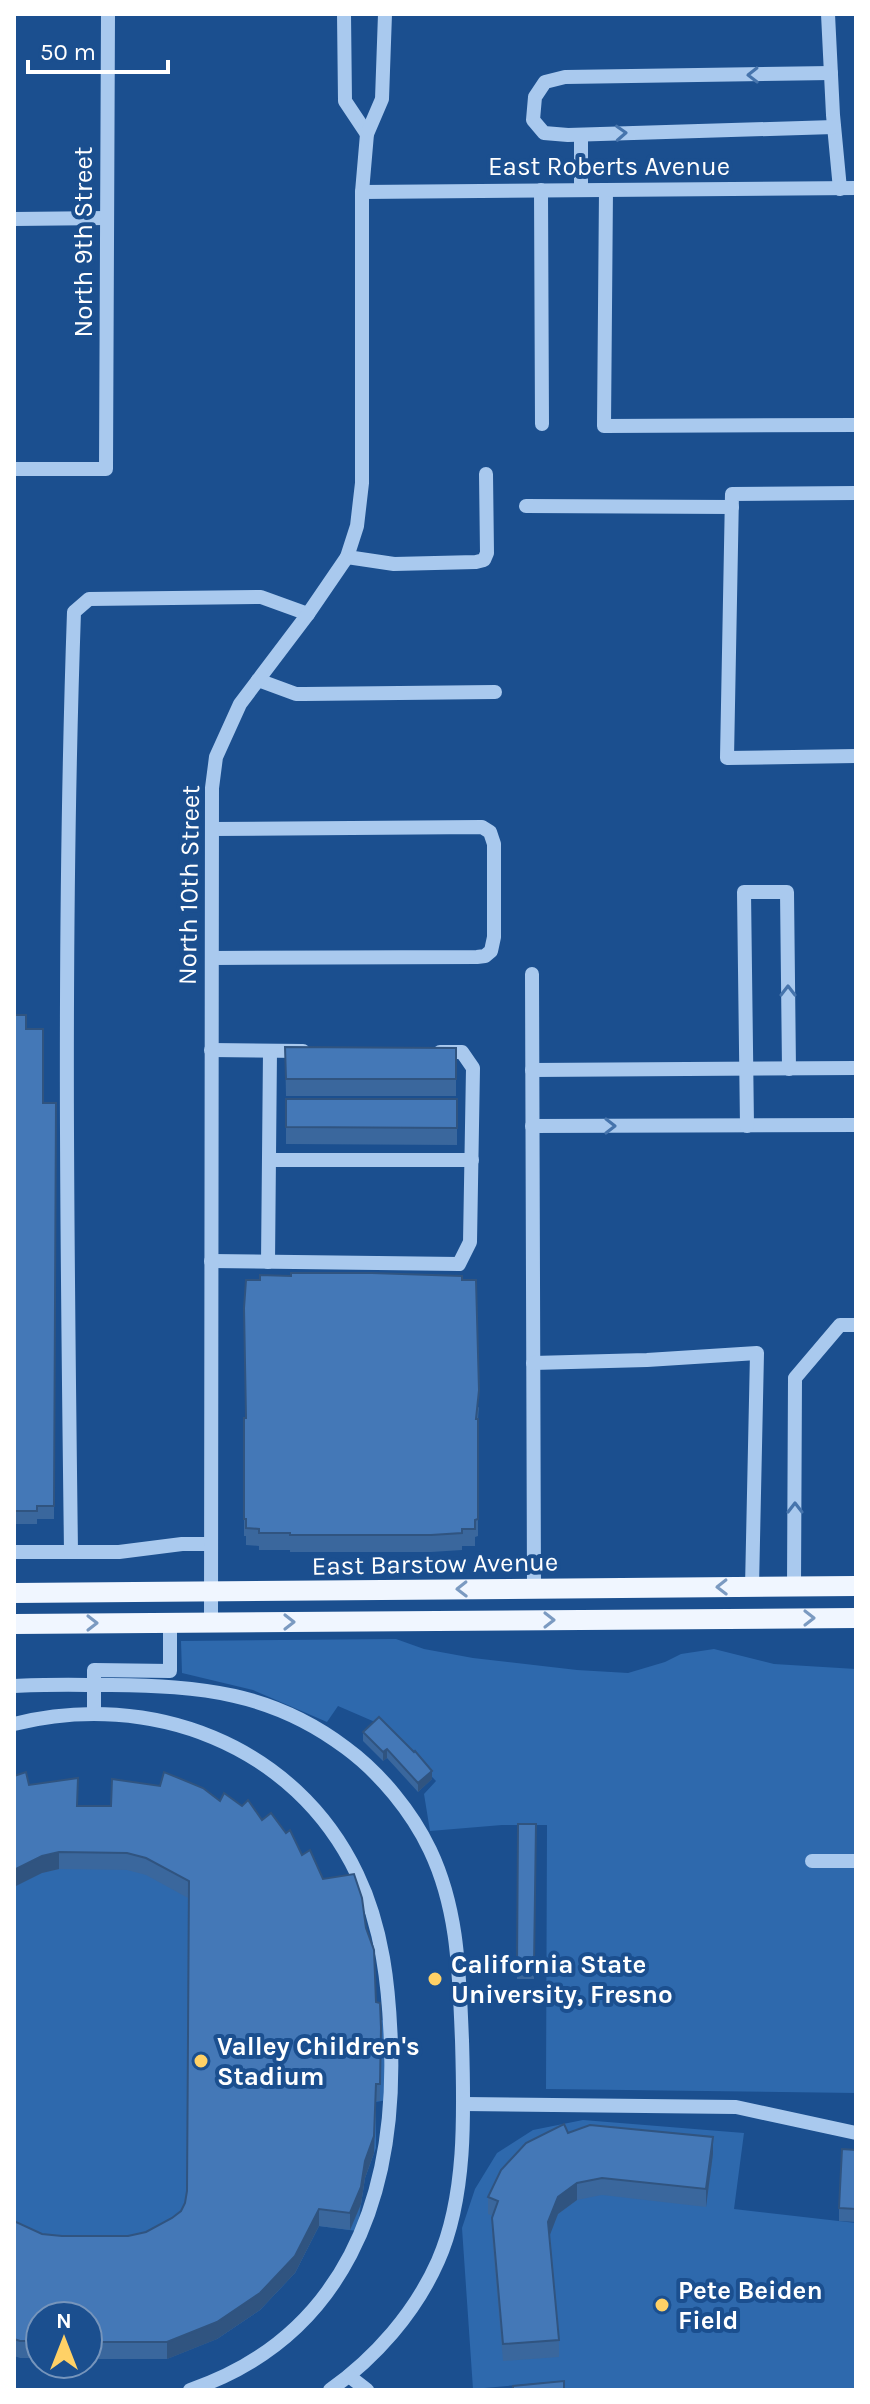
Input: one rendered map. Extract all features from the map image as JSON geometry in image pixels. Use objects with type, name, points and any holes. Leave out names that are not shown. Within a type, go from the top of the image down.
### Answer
[{"type":"main road","name":"East Barstow Avenue","points":[[14,1593],[856,1586]]},
{"type":"main road","points":[[14,1624],[856,1618]]},
{"type":"street","name":"North 9th Street","points":[[14,469],[106,469],[108,14]]},
{"type":"street","points":[[344,14],[345,101],[367,134]]},
{"type":"street","name":"North 10th Street","points":[[211,1622],[212,788],[216,757],[240,704],[347,557],[357,526],[362,483],[362,192],[367,134],[382,99],[385,14]]},
{"type":"street","points":[[828,14],[840,189]]},
{"type":"street","points":[[831,73],[565,77],[545,82],[535,97],[533,120],[544,133],[581,135],[834,127]]},
{"type":"street","points":[[581,135],[581,190]]},
{"type":"street","name":"East Roberts Avenue","points":[[362,192],[856,188]]},
{"type":"street","points":[[541,190],[542,424]]},
{"type":"street","points":[[606,190],[604,426],[856,425]]},
{"type":"street","points":[[14,219],[107,218]]},
{"type":"street","points":[[347,557],[394,564],[484,560],[487,553],[486,474]]},
{"type":"street","points":[[856,493],[732,494],[727,758],[856,756]]},
{"type":"street","points":[[526,506],[732,507]]},
{"type":"street","points":[[71,1552],[66,1043],[74,612],[89,599],[261,597],[308,614]]},
{"type":"street","points":[[258,680],[296,694],[495,692]]},
{"type":"street","points":[[212,829],[482,827],[490,832],[494,844],[494,937],[491,951],[485,956],[212,958]]},
{"type":"street","points":[[747,1126],[744,892],[787,892],[789,1069]]},
{"type":"street","points":[[532,974],[534,1589]]},
{"type":"street","points":[[211,1050],[314,1051]]},
{"type":"street","points":[[268,1262],[270,1051]]},
{"type":"street","points":[[211,1261],[459,1264],[470,1242],[472,1160],[465,1106],[473,1068],[462,1052],[418,1052]]},
{"type":"street","points":[[532,1070],[856,1068]]},
{"type":"street","points":[[269,1106],[285,1106]]},
{"type":"street","points":[[532,1126],[856,1125]]},
{"type":"street","points":[[269,1160],[472,1160]]},
{"type":"street","points":[[794,1586],[795,1378],[840,1325],[856,1325]]},
{"type":"street","points":[[533,1363],[757,1353],[752,1587]]},
{"type":"street","points":[[14,1552],[119,1552],[182,1544],[210,1544]]},
{"type":"street","points":[[94,1713],[94,1670],[170,1671],[170,1623]]},
{"type":"street","points":[[14,1686],[189,1687],[228,1693],[270,1705],[308,1723],[347,1748],[404,1808],[430,1851],[450,1907],[460,1972],[464,2104],[457,2189],[437,2263],[406,2315],[380,2347],[330,2390]]},
{"type":"street","points":[[14,1724],[55,1715],[94,1713],[164,1721],[194,1729],[252,1756],[296,1791],[334,1836],[357,1874],[377,1931],[388,1990],[391,2057],[388,2128],[380,2174],[354,2251],[319,2302],[283,2337],[232,2372],[190,2390]]},
{"type":"street","points":[[812,1861],[856,1861]]},
{"type":"street","points":[[464,2104],[736,2107],[856,2133]]},
{"type":"street","points":[[349,2376],[367,2390]]},
{"type":"shaded area","points":[[396,1639],[424,1649],[473,1658],[577,1670],[628,1673],[681,1654],[714,1649],[774,1664],[856,1669],[856,2093],[546,2089],[547,1825],[430,1831],[424,1794],[436,1781],[375,1722],[338,1706],[327,1722],[253,1690],[182,1673],[181,1641]]},
{"type":"shaded area","name":"Valley Children's Stadium","points":[[14,1793],[78,1795],[77,1823],[366,1946],[376,1973],[376,2019],[387,2021],[387,2100],[376,2102],[376,2148],[365,2178],[357,2231],[319,2226],[295,2273],[260,2310],[217,2339],[104,2319],[104,2300],[24,2300],[24,2341],[14,2356]]},
{"type":"shaded area","name":"Pete Beiden Field","points":[[583,2120],[744,2133],[734,2209],[856,2223],[856,2390],[563,2390],[561,2381],[473,2389],[462,2228],[475,2189],[497,2153],[533,2130]]},
{"type":"building","points":[[14,1015],[26,1015],[26,1029],[43,1029],[43,1103],[56,1103],[54,1506],[37,1506],[37,1511],[14,1511]]},
{"type":"building","points":[[285,1047],[456,1048],[456,1079],[286,1079]]},
{"type":"building","points":[[286,1099],[457,1099],[457,1128],[286,1127]]},
{"type":"building","points":[[291,1273],[462,1276],[462,1280],[476,1280],[479,1390],[476,1419],[478,1519],[475,1520],[475,1529],[431,1535],[290,1535],[259,1533],[259,1529],[246,1528],[246,1280],[260,1280],[260,1275],[291,1276]]},
{"type":"building","points":[[379,1717],[432,1771],[418,1783],[387,1749],[383,1752],[363,1732]]},
{"type":"building","name":"Valley Children's Stadium","points":[[26,1772],[29,1785],[78,1778],[77,1806],[111,1806],[112,1779],[160,1786],[164,1772],[203,1788],[220,1801],[224,1793],[242,1806],[248,1800],[262,1820],[271,1813],[286,1833],[290,1830],[302,1855],[310,1850],[323,1879],[354,1874],[362,1898],[366,1928],[374,1950],[376,2002],[380,2003],[380,2084],[376,2084],[374,2136],[365,2161],[361,2187],[350,2213],[319,2209],[295,2256],[260,2293],[217,2322],[167,2342],[104,2342],[104,2300],[24,2300],[24,2341],[14,2339],[14,2221],[42,2234],[128,2236],[146,2232],[172,2218],[185,2203],[189,1881],[146,1858],[127,1853],[59,1852],[42,1856],[14,1870],[14,1776]]},
{"type":"building","points":[[518,1824],[536,1824],[534,1965],[517,1965]]},
{"type":"building","points":[[564,2124],[568,2133],[590,2125],[713,2137],[706,2189],[602,2178],[577,2183],[558,2197],[548,2222],[559,2340],[503,2344],[492,2218],[498,2201],[488,2197],[501,2170],[526,2143]]},
{"type":"building","points":[[842,2149],[856,2150],[856,2209],[839,2208]]},
{"type":"building","points":[[564,2381],[564,2390],[513,2390],[513,2386]]},
{"type":"place","name":"California State University, Fresno","points":[[435,1979]]},
{"type":"place","name":"Valley Children's Stadium","points":[[201,2061]]},
{"type":"place","name":"Pete Beiden Field","points":[[662,2305]]}]
